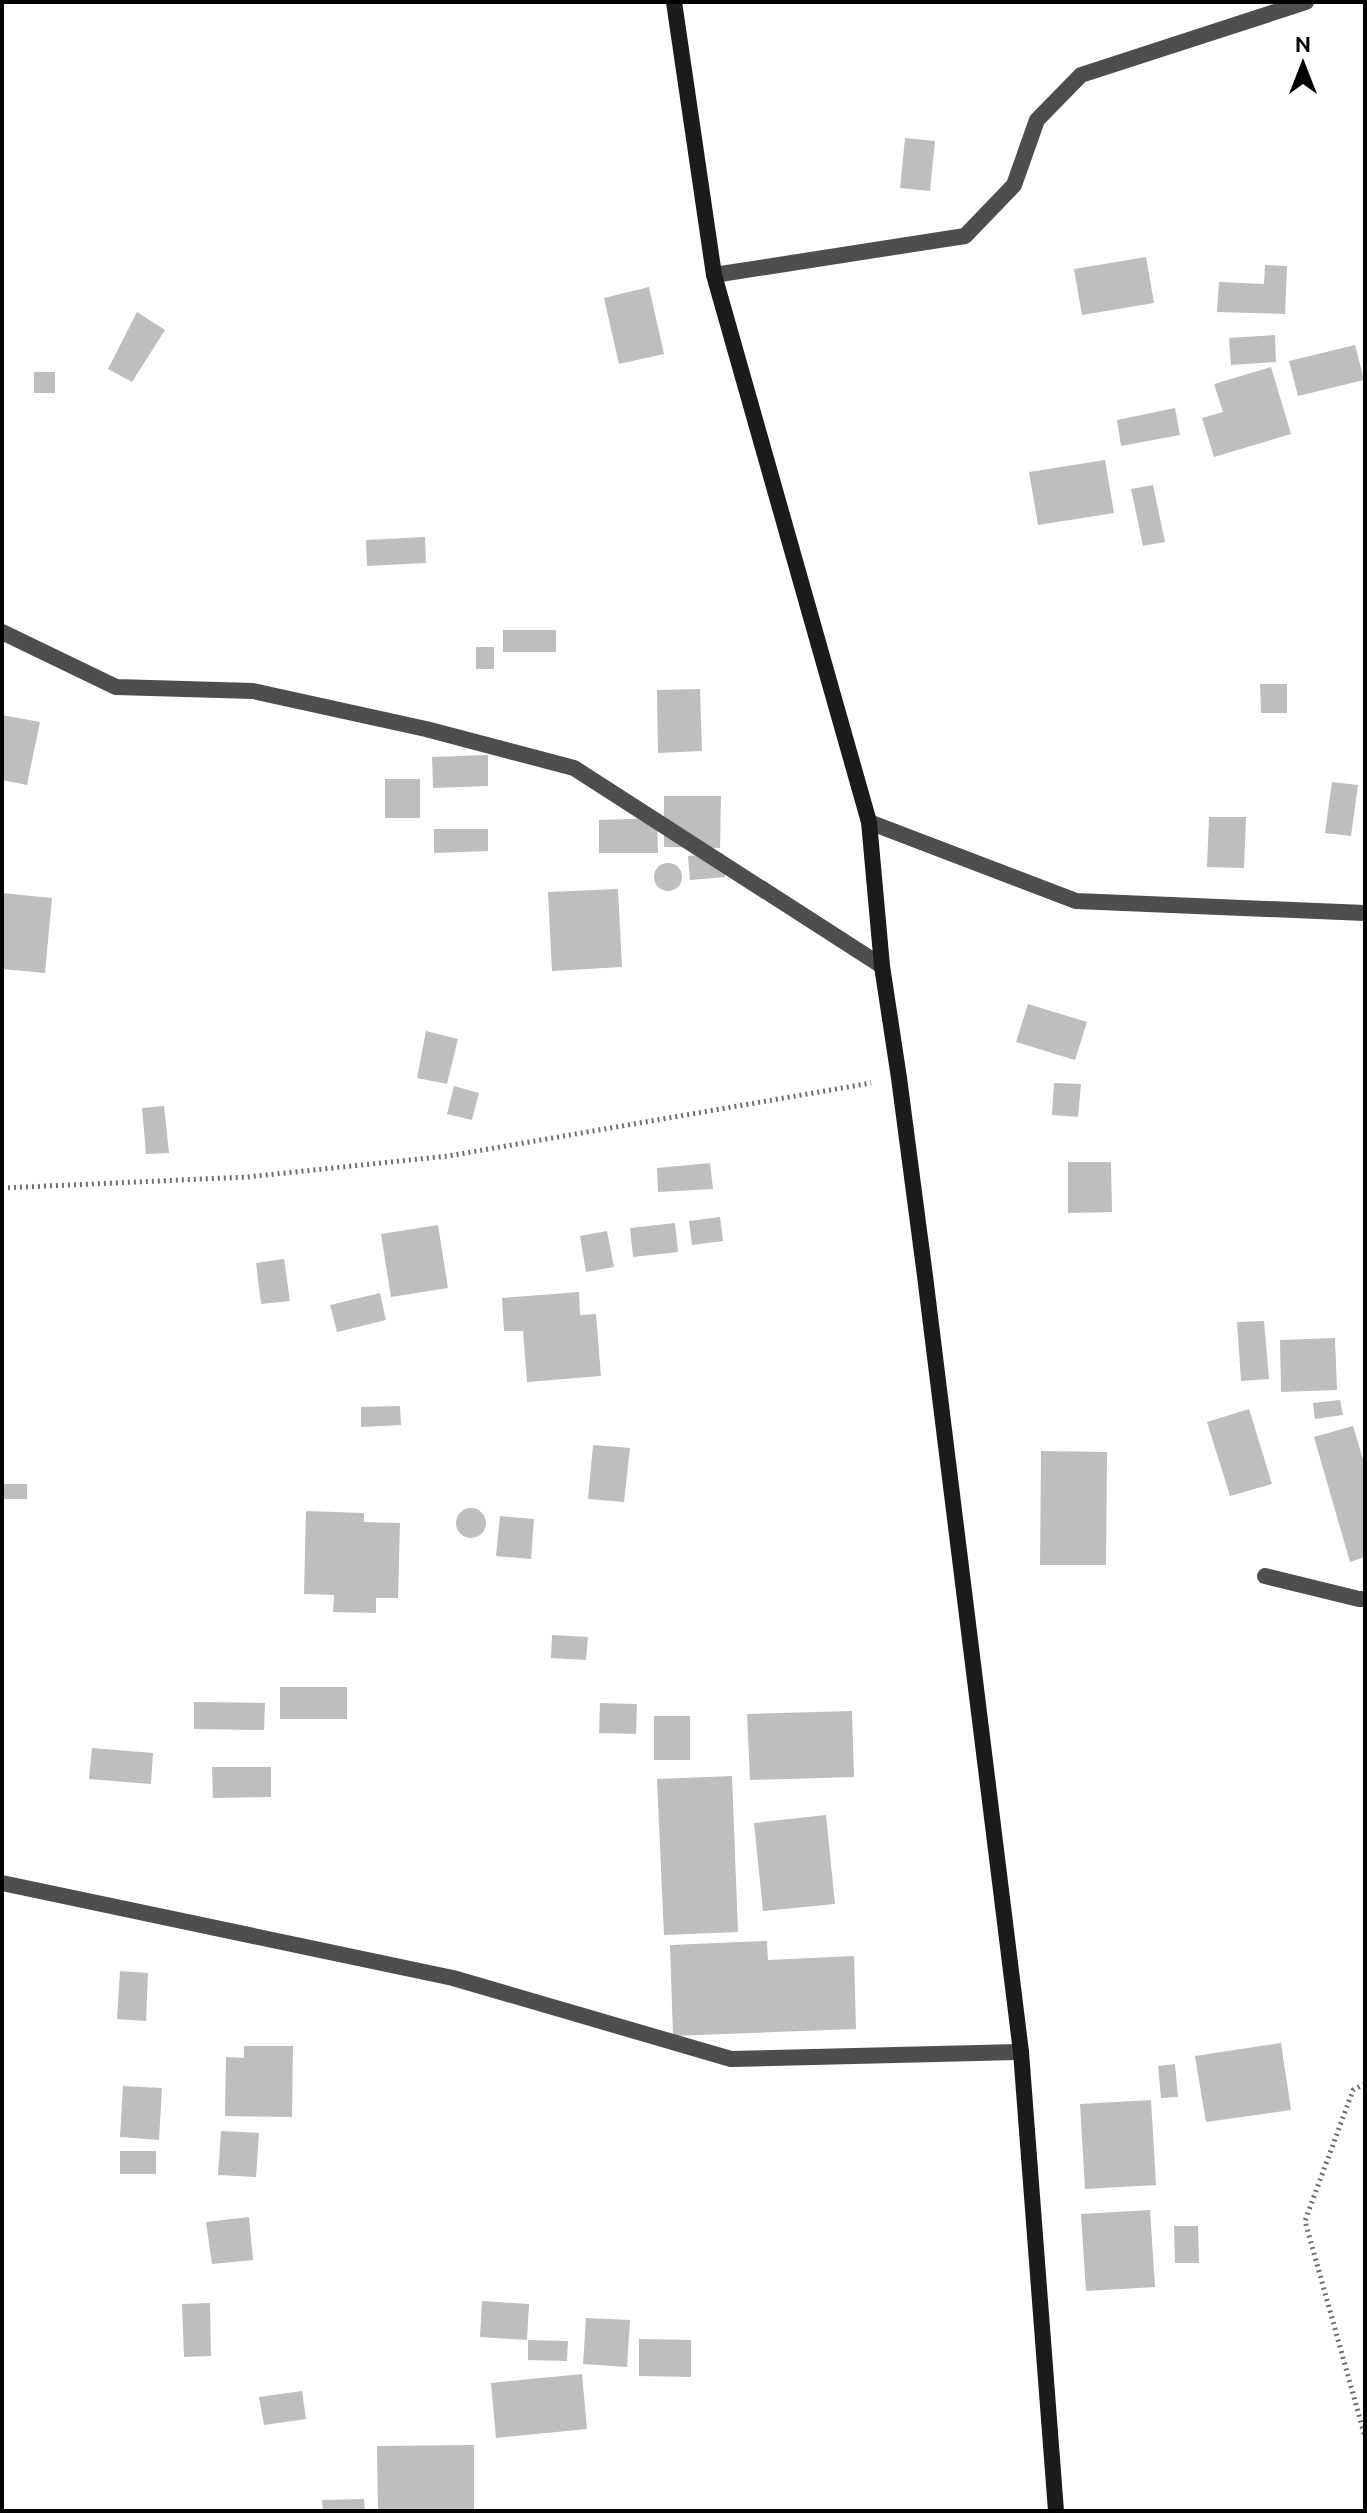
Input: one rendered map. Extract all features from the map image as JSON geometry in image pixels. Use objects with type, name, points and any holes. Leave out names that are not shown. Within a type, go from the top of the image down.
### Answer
[{"type":"main road","points":[[674,2],[714,275],[869,822],[882,966],[899,1078],[1021,2052],[1056,2511]]},
{"type":"street","points":[[714,275],[965,236],[1014,185],[1037,120],[1081,75],[1306,2]]},
{"type":"street","points":[[2,632],[116,687],[253,691],[426,729],[574,768],[882,966]]},
{"type":"street","points":[[869,822],[1076,901],[1365,913]]},
{"type":"street","points":[[1265,1576],[1365,1599]]},
{"type":"street","points":[[2,1883],[453,1978],[731,2059],[1021,2052]]},
{"type":"path","points":[[2,1188],[247,1177],[448,1156],[899,1078]]},
{"type":"path","points":[[1365,2084],[1353,2090],[1305,2221],[1365,2437]]},
{"type":"building","points":[[905,138],[935,141],[930,191],[900,188]]},
{"type":"building","points":[[1146,257],[1154,303],[1082,315],[1074,269]]},
{"type":"building","points":[[1265,265],[1287,266],[1285,314],[1217,312],[1219,282],[1264,284]]},
{"type":"building","points":[[649,287],[664,354],[619,364],[604,298]]},
{"type":"building","points":[[137,312],[165,330],[132,382],[108,369]]},
{"type":"building","points":[[1275,335],[1276,362],[1231,365],[1229,338]]},
{"type":"building","points":[[1355,345],[1364,380],[1298,396],[1289,361]]},
{"type":"building","points":[[1271,367],[1291,434],[1214,457],[1202,418],[1223,412],[1214,384]]},
{"type":"building","points":[[34,372],[55,372],[55,393],[34,393]]},
{"type":"building","points":[[1175,408],[1180,435],[1121,446],[1117,420]]},
{"type":"building","points":[[1105,460],[1114,513],[1038,525],[1029,472]]},
{"type":"building","points":[[1153,485],[1165,542],[1143,546],[1131,489]]},
{"type":"building","points":[[425,537],[426,563],[367,566],[366,540]]},
{"type":"building","points":[[503,630],[556,630],[556,652],[503,652]]},
{"type":"building","points":[[476,647],[494,647],[494,669],[476,669]]},
{"type":"building","points":[[1260,684],[1287,684],[1287,713],[1261,713]]},
{"type":"building","points":[[700,689],[702,751],[658,753],[657,690]]},
{"type":"building","points":[[2,715],[40,722],[27,785],[2,780]]},
{"type":"building","points":[[488,755],[488,786],[433,788],[432,757]]},
{"type":"building","points":[[385,779],[420,779],[420,818],[385,818]]},
{"type":"building","points":[[1332,782],[1358,785],[1351,836],[1325,833]]},
{"type":"building","points":[[664,796],[721,796],[720,848],[664,847]]},
{"type":"building","points":[[1209,817],[1246,817],[1244,868],[1207,867]]},
{"type":"building","points":[[657,818],[658,853],[599,853],[599,820]]},
{"type":"building","points":[[434,829],[488,829],[488,851],[434,853]]},
{"type":"building","points":[[723,853],[725,877],[690,880],[688,856]]},
{"type":"building","points":[[668,863],[678,867],[682,877],[678,887],[668,891],[658,887],[654,877],[658,867]]},
{"type":"building","points":[[618,889],[622,967],[552,971],[548,892]]},
{"type":"building","points":[[2,893],[52,898],[45,973],[2,969]]},
{"type":"building","points":[[1028,1004],[1087,1022],[1075,1060],[1016,1042]]},
{"type":"building","points":[[426,1031],[458,1039],[447,1084],[417,1078]]},
{"type":"building","points":[[1054,1083],[1081,1084],[1078,1117],[1052,1115]]},
{"type":"building","points":[[454,1086],[479,1093],[472,1120],[447,1114]]},
{"type":"building","points":[[164,1106],[169,1153],[146,1154],[142,1108]]},
{"type":"building","points":[[1068,1162],[1111,1162],[1112,1212],[1068,1213]]},
{"type":"building","points":[[710,1163],[713,1189],[658,1192],[657,1168]]},
{"type":"building","points":[[720,1217],[723,1241],[692,1245],[689,1221]]},
{"type":"building","points":[[675,1223],[678,1252],[633,1257],[630,1228]]},
{"type":"building","points":[[438,1225],[448,1288],[391,1297],[381,1234]]},
{"type":"building","points":[[607,1231],[614,1267],[586,1272],[580,1236]]},
{"type":"building","points":[[284,1259],[290,1301],[261,1304],[256,1263]]},
{"type":"building","points":[[579,1292],[580,1315],[596,1314],[601,1376],[527,1382],[523,1331],[504,1331],[502,1298]]},
{"type":"building","points":[[380,1293],[386,1320],[337,1332],[330,1305]]},
{"type":"building","points":[[1264,1321],[1269,1379],[1241,1381],[1237,1322]]},
{"type":"building","points":[[1335,1338],[1337,1390],[1281,1392],[1280,1340]]},
{"type":"building","points":[[1340,1400],[1343,1415],[1315,1419],[1313,1403]]},
{"type":"building","points":[[400,1406],[401,1425],[361,1427],[361,1407]]},
{"type":"building","points":[[1249,1409],[1272,1484],[1230,1496],[1207,1422]]},
{"type":"building","points":[[1353,1426],[1365,1466],[1365,1557],[1350,1562],[1314,1437]]},
{"type":"building","points":[[593,1445],[630,1448],[624,1502],[588,1499]]},
{"type":"building","points":[[1041,1451],[1107,1452],[1106,1565],[1040,1565]]},
{"type":"building","points":[[2,1484],[27,1484],[27,1499],[2,1499]]},
{"type":"building","points":[[471,1508],[481,1513],[486,1523],[481,1533],[471,1538],[461,1533],[456,1523],[461,1513]]},
{"type":"building","points":[[306,1511],[364,1513],[364,1522],[400,1523],[398,1598],[376,1598],[376,1613],[333,1612],[334,1595],[304,1594]]},
{"type":"building","points":[[500,1516],[534,1519],[531,1559],[496,1556]]},
{"type":"building","points":[[552,1635],[588,1637],[586,1660],[551,1658]]},
{"type":"building","points":[[280,1687],[347,1687],[347,1719],[280,1719]]},
{"type":"building","points":[[194,1702],[265,1703],[264,1730],[194,1729]]},
{"type":"building","points":[[600,1703],[637,1704],[636,1734],[599,1733]]},
{"type":"building","points":[[852,1711],[854,1777],[750,1780],[747,1714]]},
{"type":"building","points":[[654,1716],[690,1716],[690,1760],[654,1760]]},
{"type":"building","points":[[92,1748],[153,1753],[151,1784],[89,1779]]},
{"type":"building","points":[[212,1767],[271,1767],[271,1797],[213,1798]]},
{"type":"building","points":[[732,1776],[738,1932],[664,1935],[657,1779]]},
{"type":"building","points":[[826,1815],[835,1904],[763,1911],[754,1823]]},
{"type":"building","points":[[767,1941],[768,1960],[854,1956],[856,2029],[673,2036],[670,1945]]},
{"type":"building","points":[[120,1971],[148,1973],[146,2021],[117,2019]]},
{"type":"building","points":[[1281,2043],[1291,2110],[1206,2122],[1195,2056]]},
{"type":"building","points":[[244,2046],[293,2046],[292,2117],[225,2116],[226,2057],[244,2058]]},
{"type":"building","points":[[1175,2064],[1178,2097],[1161,2098],[1158,2066]]},
{"type":"building","points":[[123,2086],[162,2088],[159,2140],[120,2137]]},
{"type":"building","points":[[1151,2100],[1156,2185],[1085,2189],[1080,2104]]},
{"type":"building","points":[[221,2131],[259,2133],[256,2177],[218,2175]]},
{"type":"building","points":[[120,2151],[156,2151],[156,2174],[120,2174]]},
{"type":"building","points":[[1150,2210],[1155,2287],[1086,2291],[1081,2214]]},
{"type":"building","points":[[249,2217],[253,2260],[212,2264],[206,2222]]},
{"type":"building","points":[[1174,2226],[1198,2226],[1199,2263],[1175,2263]]},
{"type":"building","points":[[482,2301],[529,2304],[527,2340],[480,2337]]},
{"type":"building","points":[[210,2303],[211,2356],[184,2357],[182,2304]]},
{"type":"building","points":[[586,2318],[630,2320],[627,2367],[583,2364]]},
{"type":"building","points":[[639,2339],[691,2340],[691,2377],[639,2376]]},
{"type":"building","points":[[528,2340],[568,2341],[567,2361],[528,2360]]},
{"type":"building","points":[[582,2374],[587,2429],[496,2438],[491,2383]]},
{"type":"building","points":[[302,2391],[306,2419],[264,2425],[259,2397]]},
{"type":"building","points":[[474,2445],[474,2511],[378,2511],[377,2446]]},
{"type":"building","points":[[364,2499],[365,2511],[323,2511],[322,2500]]}]
